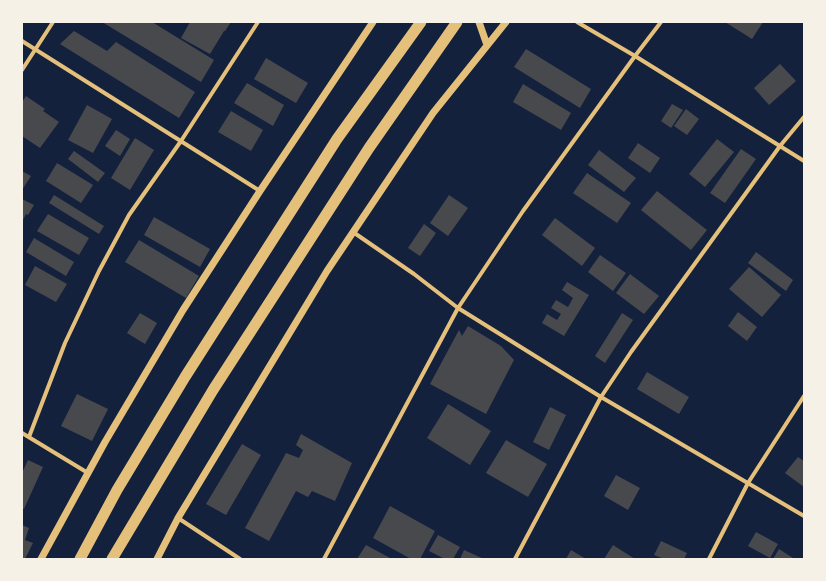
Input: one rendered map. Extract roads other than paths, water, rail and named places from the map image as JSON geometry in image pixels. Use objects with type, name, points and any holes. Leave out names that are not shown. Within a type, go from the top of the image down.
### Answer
[{"type":"highway","points":[[80,559],[117,490],[201,351],[337,139],[421,22]]},
{"type":"highway","points":[[112,559],[213,390],[369,148],[457,22]]},
{"type":"street","points":[[22,70],[53,22]]},
{"type":"street","points":[[29,438],[65,343],[99,271],[129,215],[182,141],[258,22]]},
{"type":"street","points":[[41,559],[105,442],[183,310],[260,191],[373,22]]},
{"type":"street","points":[[479,22],[487,45]]},
{"type":"street","points":[[157,559],[178,518],[326,271],[433,113],[506,22]]},
{"type":"street","points":[[577,22],[635,56],[804,161]]},
{"type":"street","points":[[324,559],[458,308],[523,212],[661,22]]},
{"type":"street","points":[[22,41],[260,191]]},
{"type":"street","points":[[515,559],[601,397],[631,352],[780,146],[804,117]]},
{"type":"street","points":[[353,232],[414,274],[458,308],[601,397],[804,516]]},
{"type":"street","points":[[709,559],[748,482],[804,396]]},
{"type":"street","points":[[22,433],[88,473]]},
{"type":"street","points":[[178,518],[240,559]]}]
